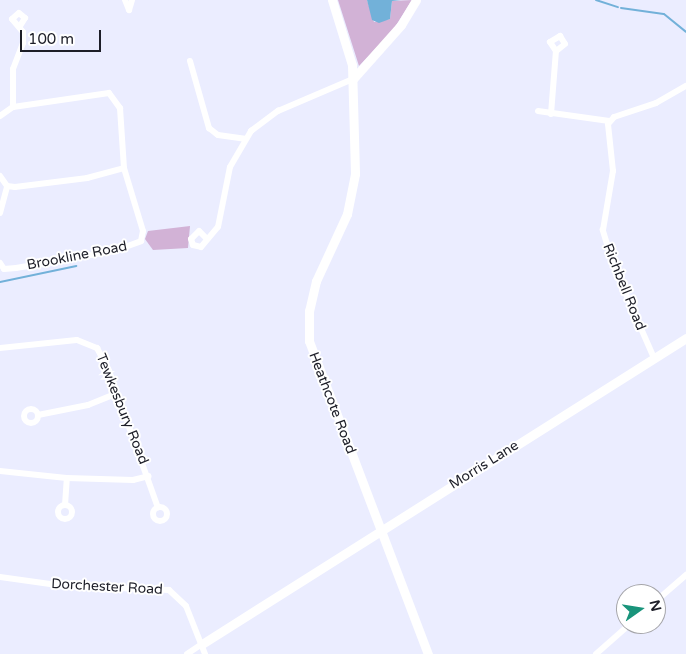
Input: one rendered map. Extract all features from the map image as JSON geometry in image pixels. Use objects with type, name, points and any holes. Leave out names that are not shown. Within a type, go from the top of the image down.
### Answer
[{"type":"street","points":[[125,0],[129,10],[132,0]]},
{"type":"street","name":"Heathcote Road","points":[[332,0],[346,38],[353,79],[352,192],[347,214],[316,282],[308,326],[314,358],[382,530],[428,654]]},
{"type":"street","points":[[207,238],[218,227],[230,167],[245,138],[278,111],[353,79],[396,32],[416,0]]},
{"type":"street","points":[[13,107],[13,69],[23,43],[20,26]]},
{"type":"street","points":[[551,114],[556,51]]},
{"type":"street","points":[[190,61],[209,128],[218,134],[245,138]]},
{"type":"street","points":[[538,111],[609,121],[686,86]]},
{"type":"street","points":[[0,116],[13,107],[109,93],[120,108],[124,168],[86,178],[7,186]]},
{"type":"street","name":"Richbell Road","points":[[609,121],[613,171],[603,230],[614,267],[654,358]]},
{"type":"street","name":"Brookline Road","points":[[0,263],[4,269],[16,268],[114,251],[141,241],[143,231],[124,168]]},
{"type":"street","points":[[0,176],[7,186],[0,213]]},
{"type":"street","name":"Morris Lane","points":[[202,644],[686,338]]},
{"type":"street","name":"Tewkesbury Road","points":[[0,348],[88,342],[101,354],[149,476],[158,508]]},
{"type":"street","points":[[38,415],[88,405],[117,392]]},
{"type":"street","points":[[0,471],[67,478],[133,480],[149,476]]},
{"type":"street","points":[[65,505],[67,478]]},
{"type":"street","points":[[666,592],[686,575]]},
{"type":"street","name":"Dorchester Road","points":[[0,577],[64,586],[168,590],[186,606],[206,654]]},
{"type":"street","points":[[596,654],[619,634]]},
{"type":"street","points":[[187,654],[202,644]]},
{"type":"shaded area","points":[[338,0],[367,0],[374,22],[390,19],[392,1],[412,0],[393,30],[359,66]]},
{"type":"shaded area","points":[[190,226],[188,248],[153,250],[145,239],[148,231]]},
{"type":"water","points":[[367,0],[401,0],[392,1],[390,19],[379,23],[372,20]]},
{"type":"waterway","points":[[596,0],[618,7]]},
{"type":"waterway","points":[[621,8],[664,14],[686,32]]},
{"type":"waterway","points":[[0,282],[76,266]]}]
